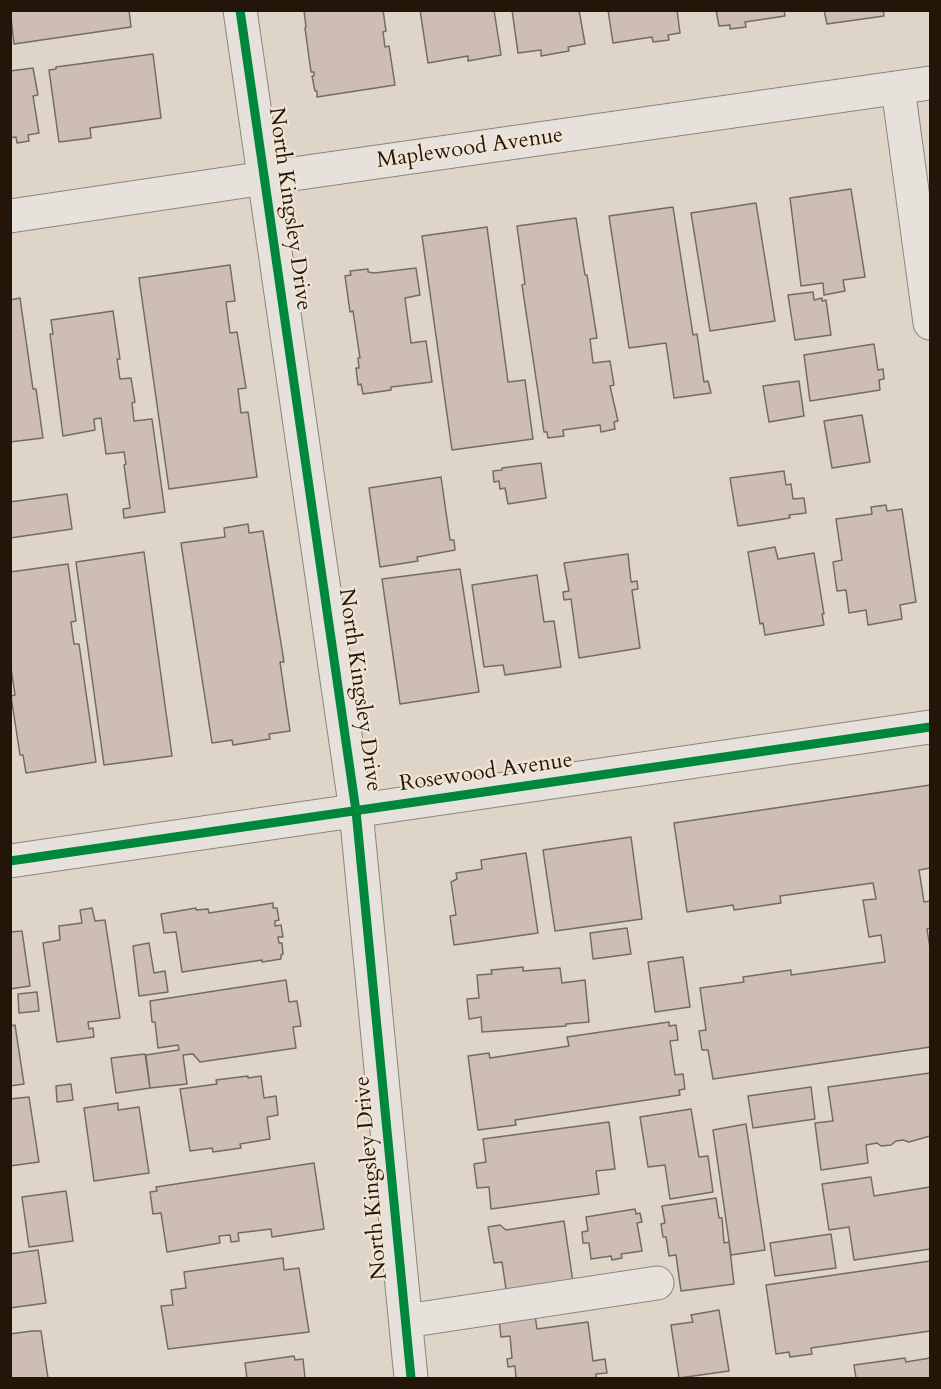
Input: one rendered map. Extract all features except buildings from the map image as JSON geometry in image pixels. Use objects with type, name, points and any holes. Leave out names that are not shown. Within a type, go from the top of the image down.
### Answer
[{"type":"street","name":"North Kingsley Drive","points":[[240,10],[357,811],[411,1378]]},
{"type":"street","name":"Maplewood Avenue","points":[[10,216],[930,83]]},
{"type":"street","points":[[898,88],[930,323]]},
{"type":"street","name":"Rosewood Avenue","points":[[10,861],[930,727]]},
{"type":"street","points":[[406,1321],[657,1283]]},
{"type":"cycle path","points":[[240,10],[356,811],[411,1378]]},
{"type":"cycle path","points":[[10,861],[930,727]]}]
